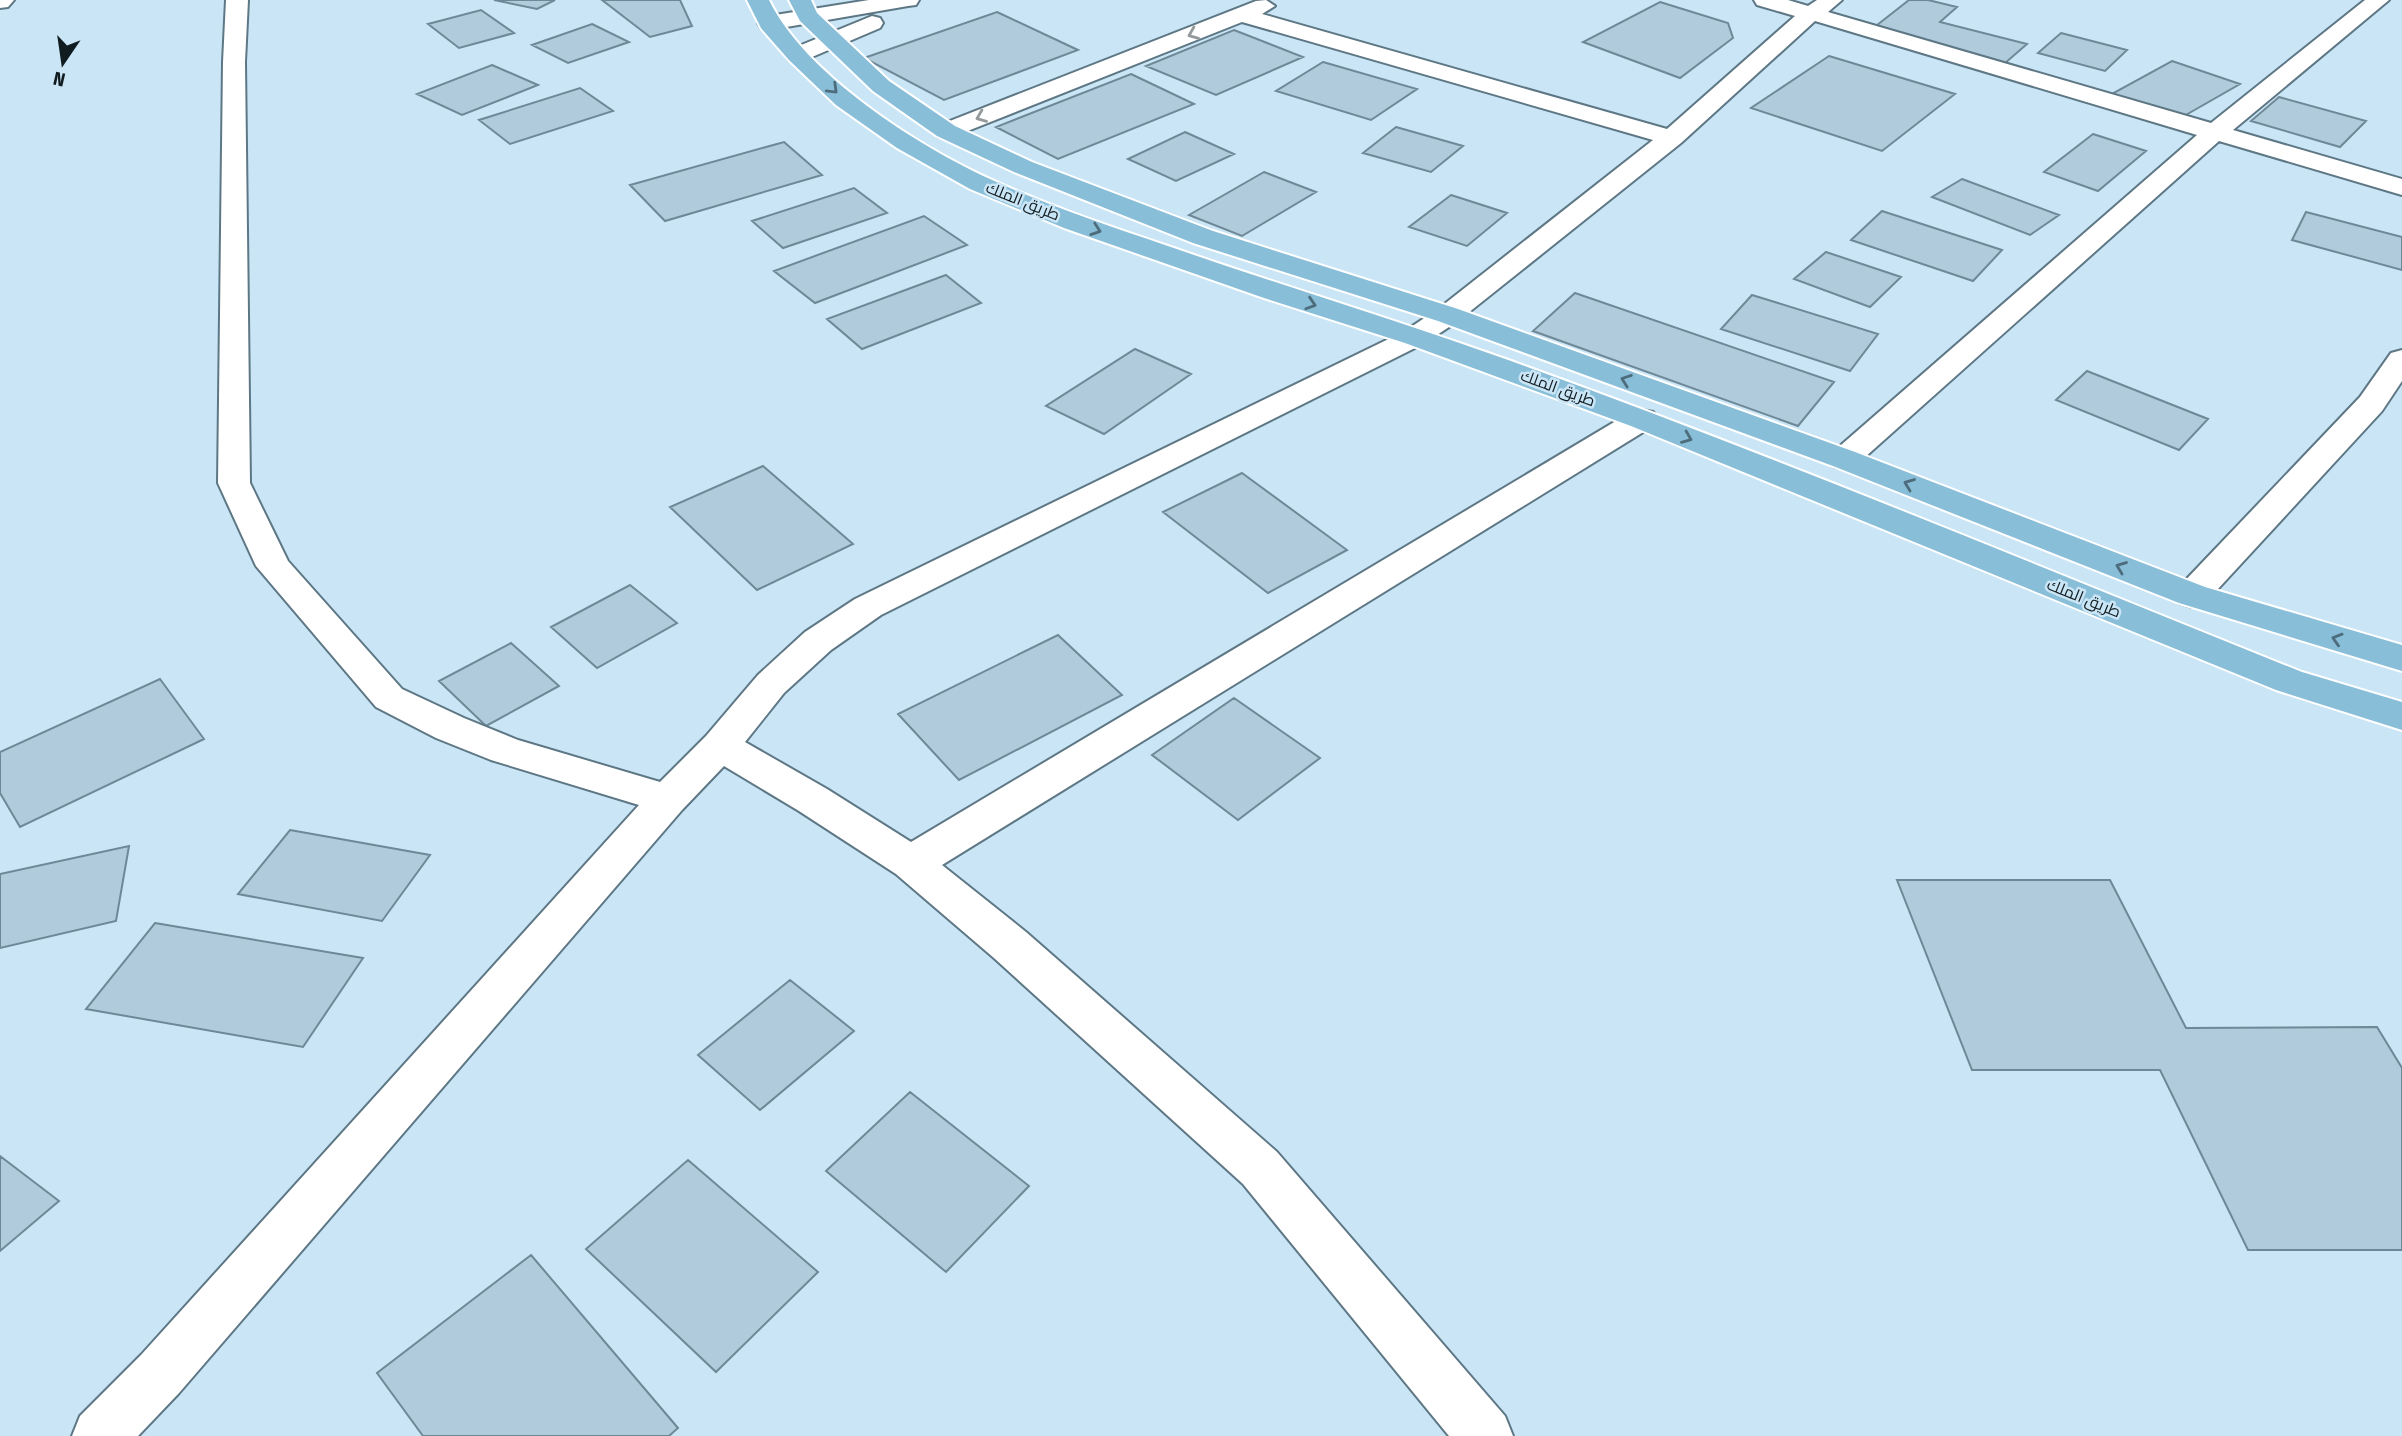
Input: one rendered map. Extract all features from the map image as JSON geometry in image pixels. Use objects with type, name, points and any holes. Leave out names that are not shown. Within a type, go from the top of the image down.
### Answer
[{"type":"main road","name":"طريق الملك","points":[[804,8],[881,86],[946,131],[1023,167],[1203,237],[1448,316],[1844,459],[2192,595],[2395,656]]},
{"type":"main road","name":"طريق الملك","points":[[764,11],[797,55],[844,100],[906,143],[979,184],[1073,222],[1274,292],[1415,337],[1642,419],[2289,681],[2397,714]]},
{"type":"main road","points":[[2395,656],[2397,714]]},
{"type":"street","points":[[237,0],[234,62],[234,483],[273,566],[389,698],[450,728],[505,750],[668,799]]},
{"type":"street","points":[[764,11],[908,0]]},
{"type":"street","points":[[797,55],[925,0]]},
{"type":"street","points":[[946,131],[1279,0]]},
{"type":"street","points":[[1765,0],[1820,7],[2214,133],[2402,187]]},
{"type":"street","points":[[1844,459],[2214,133],[2378,0]]},
{"type":"street","points":[[2391,0],[2402,3]]},
{"type":"street","points":[[100,1436],[169,1364],[668,799],[720,747],[771,684],[818,641],[868,607],[1415,337],[1448,316],[1672,138],[1820,7]]},
{"type":"street","points":[[1241,15],[1672,138]]},
{"type":"street","points":[[2192,595],[2371,404],[2402,359]]},
{"type":"street","points":[[2371,404],[2402,412]]},
{"type":"street","points":[[911,863],[1642,419]]},
{"type":"street","points":[[720,747],[813,800],[911,863],[1010,945],[1260,1168],[1485,1436]]},
{"type":"building","points":[[494,0],[555,0],[537,9]]},
{"type":"building","points":[[602,0],[680,0],[692,26],[650,37]]},
{"type":"building","points":[[1909,0],[1928,0],[1957,7],[1940,22],[2027,44],[2004,64],[1872,29]]},
{"type":"building","points":[[1660,2],[1728,23],[1733,38],[1680,78],[1583,42]]},
{"type":"building","points":[[481,10],[514,33],[459,48],[428,24]]},
{"type":"building","points":[[997,12],[1078,50],[944,100],[864,58]]},
{"type":"building","points":[[592,24],[629,42],[568,63],[532,45]]},
{"type":"building","points":[[1234,30],[1303,57],[1216,95],[1146,66]]},
{"type":"building","points":[[2061,33],[2127,50],[2105,71],[2038,53]]},
{"type":"building","points":[[1829,56],[1955,94],[1882,151],[1751,108]]},
{"type":"building","points":[[2172,61],[2240,84],[2177,120],[2108,96]]},
{"type":"building","points":[[1323,62],[1417,89],[1371,120],[1276,91]]},
{"type":"building","points":[[492,65],[538,85],[462,115],[417,94]]},
{"type":"building","points":[[1131,74],[1194,104],[1058,159],[996,127]]},
{"type":"building","points":[[580,88],[613,111],[510,144],[479,120]]},
{"type":"building","points":[[2279,97],[2366,121],[2340,147],[2251,121]]},
{"type":"building","points":[[1396,127],[1463,146],[1431,172],[1363,153]]},
{"type":"building","points":[[1185,132],[1234,154],[1176,181],[1128,159]]},
{"type":"building","points":[[2093,134],[2146,151],[2098,191],[2044,172]]},
{"type":"building","points":[[784,142],[822,175],[665,221],[630,185]]},
{"type":"building","points":[[1264,172],[1316,192],[1242,236],[1189,215]]},
{"type":"building","points":[[1962,179],[2059,215],[2030,235],[1932,197]]},
{"type":"building","points":[[854,188],[887,213],[783,248],[752,221]]},
{"type":"building","points":[[1451,195],[1507,213],[1467,246],[1409,227]]},
{"type":"building","points":[[1882,211],[2002,250],[1973,281],[1851,240]]},
{"type":"building","points":[[2306,212],[2402,237],[2402,270],[2292,240]]},
{"type":"building","points":[[924,216],[967,245],[815,303],[774,271]]},
{"type":"building","points":[[1826,252],[1901,277],[1870,307],[1794,279]]},
{"type":"building","points":[[946,275],[981,303],[862,349],[827,319]]},
{"type":"building","points":[[1575,293],[1834,382],[1798,426],[1533,331]]},
{"type":"building","points":[[1752,295],[1878,334],[1850,371],[1721,329]]},
{"type":"building","points":[[1135,349],[1191,374],[1104,434],[1046,406]]},
{"type":"building","points":[[2087,371],[2208,419],[2179,450],[2056,400]]},
{"type":"building","points":[[763,466],[853,544],[757,590],[670,507]]},
{"type":"building","points":[[1242,473],[1347,550],[1268,593],[1163,512]]},
{"type":"building","points":[[630,585],[677,623],[597,668],[551,627]]},
{"type":"building","points":[[1058,635],[1122,695],[959,780],[898,714]]},
{"type":"building","points":[[511,643],[559,686],[486,726],[439,681]]},
{"type":"building","points":[[160,679],[204,739],[20,827],[0,793],[0,752]]},
{"type":"building","points":[[1234,698],[1320,758],[1238,820],[1152,755]]},
{"type":"building","points":[[290,830],[430,855],[382,921],[238,894]]},
{"type":"building","points":[[129,846],[116,921],[0,948],[0,874]]},
{"type":"building","points":[[1897,880],[2110,880],[2186,1028],[2377,1027],[2402,1068],[2402,1250],[2248,1250],[2160,1070],[1972,1070]]},
{"type":"building","points":[[155,923],[363,958],[303,1047],[86,1009]]},
{"type":"building","points":[[790,980],[854,1031],[760,1110],[698,1055]]},
{"type":"building","points":[[910,1092],[1029,1186],[946,1272],[826,1171]]},
{"type":"building","points":[[0,1156],[59,1201],[0,1251]]},
{"type":"building","points":[[688,1160],[818,1272],[716,1372],[586,1249]]},
{"type":"building","points":[[531,1255],[678,1428],[669,1436],[423,1436],[377,1373]]}]
